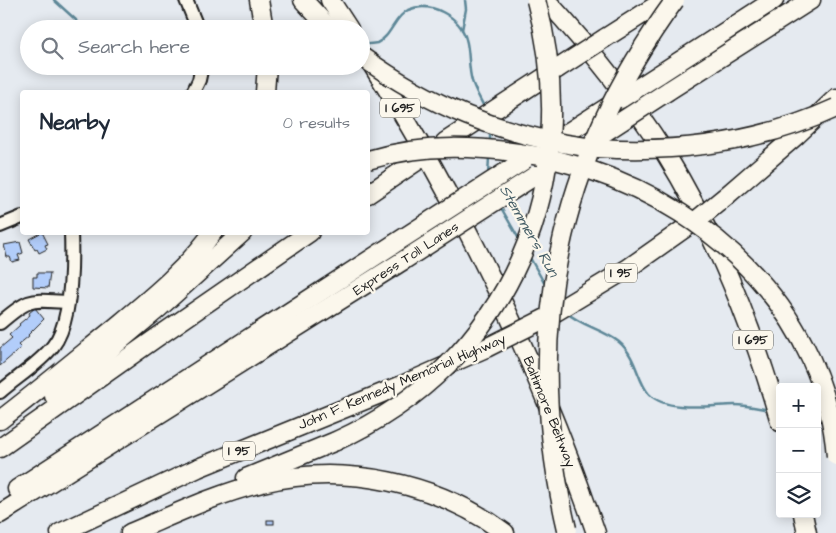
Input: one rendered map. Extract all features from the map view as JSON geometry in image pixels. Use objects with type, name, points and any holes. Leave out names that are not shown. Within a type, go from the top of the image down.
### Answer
[{"type":"highway","points":[[259,0],[263,20]]},
{"type":"highway","points":[[304,0],[322,20]]},
{"type":"highway","points":[[330,0],[344,20]]},
{"type":"highway","points":[[114,533],[336,441],[364,427],[390,412],[419,390],[474,336],[491,313],[519,263],[541,200],[548,167],[552,136],[551,78],[536,0]]},
{"type":"highway","name":"I 695","points":[[546,0],[616,83],[672,166],[708,232],[730,281],[756,348],[776,410]]},
{"type":"highway","points":[[373,190],[665,0]]},
{"type":"highway","points":[[568,531],[553,462],[547,378],[550,303],[561,242],[579,178],[602,122],[642,46],[675,0]]},
{"type":"highway","name":"Express Toll Lanes","points":[[0,500],[774,0]]},
{"type":"highway","name":"Express Toll Lanes","points":[[0,514],[404,260],[811,0]]},
{"type":"highway","points":[[370,60],[405,85],[461,114],[514,133],[586,147],[646,150],[714,144],[803,122],[833,104]]},
{"type":"highway","name":"Baltimore Beltway","points":[[370,65],[400,109],[433,166],[504,306],[542,391],[596,533]]},
{"type":"highway","name":"John F. Kennedy Memorial Highway","points":[[60,533],[198,468],[402,385],[486,348],[564,308],[670,240],[725,197],[833,104]]},
{"type":"highway","points":[[370,159],[391,153],[427,148],[509,151],[556,160],[601,174],[640,191],[672,208],[738,257],[762,281],[783,309],[803,343],[824,393],[832,424],[836,456]]},
{"type":"highway","points":[[0,420],[53,379],[154,294],[185,265],[210,235]]},
{"type":"highway","points":[[0,438],[110,350],[240,235]]},
{"type":"highway","points":[[0,448],[306,235]]},
{"type":"highway","points":[[130,533],[236,490],[273,480],[323,475],[374,479],[421,490],[463,507],[505,533]]},
{"type":"highway","points":[[804,518],[807,533]]},
{"type":"street","points":[[186,0],[194,20]]},
{"type":"street","points":[[194,90],[200,75]]},
{"type":"street","points":[[0,226],[20,218]]},
{"type":"street","points":[[0,392],[53,347],[58,338],[64,323],[68,302],[71,235]]},
{"type":"street","points":[[0,323],[21,305],[29,301],[68,302]]},
{"type":"building","points":[[36,235],[44,235],[48,244],[45,245],[47,249],[39,253],[37,249],[35,250],[29,239]]},
{"type":"building","points":[[20,242],[23,253],[18,255],[20,260],[12,262],[10,257],[7,257],[4,245]]},
{"type":"building","points":[[37,273],[50,273],[48,288],[33,287],[33,277],[37,277]]},
{"type":"building","points":[[35,308],[44,319],[18,345],[21,348],[0,366],[0,348],[12,338],[9,335]]},
{"type":"building","points":[[267,520],[274,520],[274,524],[267,524]]},
{"type":"waterway","name":"Stemmers Run","points":[[54,0],[76,20]]},
{"type":"waterway","points":[[462,30],[466,9],[465,0]]},
{"type":"waterway","name":"Stemmers Run","points":[[370,44],[382,40],[399,17],[408,10],[426,7],[443,12],[458,24],[463,31],[467,44],[472,81],[485,109]]},
{"type":"waterway","name":"Stemmers Run","points":[[490,132],[490,144]]},
{"type":"waterway","name":"Stemmers Run","points":[[488,176],[489,157]]},
{"type":"waterway","name":"Stemmers Run","points":[[500,206],[519,239]]},
{"type":"waterway","name":"Stemmers Run","points":[[529,256],[547,288]]},
{"type":"waterway","name":"Stemmers Run","points":[[566,312],[578,321],[619,342],[630,355],[645,389],[657,400],[678,406],[739,405],[769,410]]}]
